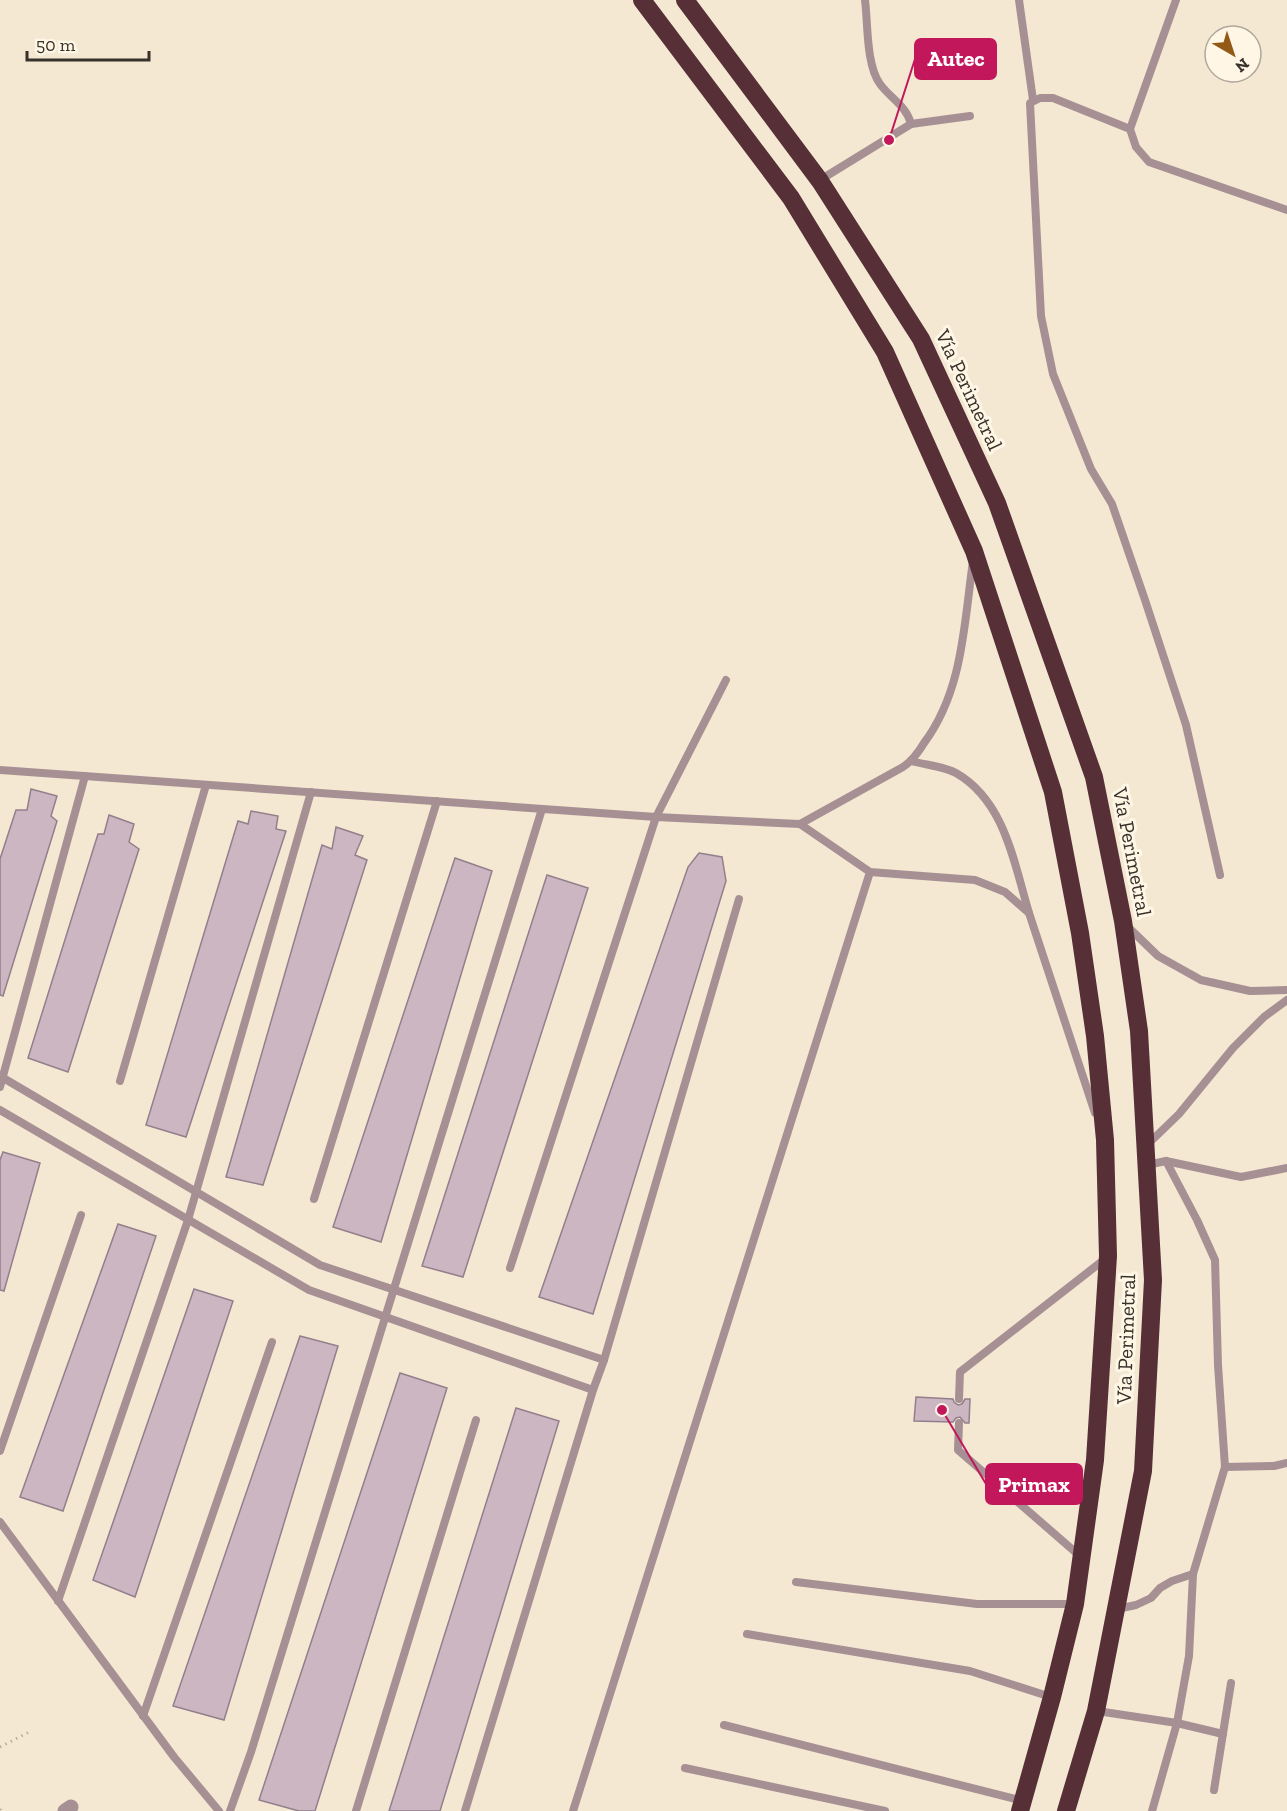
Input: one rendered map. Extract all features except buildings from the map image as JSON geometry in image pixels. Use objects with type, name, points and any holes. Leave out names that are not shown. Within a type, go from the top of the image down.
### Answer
[{"type":"highway","name":"Vía Perimetral","points":[[642,0],[791,198],[885,352],[974,551],[1053,792],[1080,933],[1095,1036],[1105,1140],[1108,1256],[1095,1460],[1076,1604],[1021,1806]]},
{"type":"highway","name":"Vía Perimetral","points":[[685,0],[820,181],[921,339],[997,502],[1094,777],[1123,921],[1139,1031],[1153,1280],[1143,1471],[1096,1710],[1066,1811]]},
{"type":"lane","points":[[866,0],[872,70],[880,84],[908,114],[911,124]]},
{"type":"lane","points":[[1019,0],[1033,100],[1029,107],[1041,316],[1053,374],[1091,469],[1112,504],[1145,600],[1186,725],[1220,875]]},
{"type":"lane","points":[[1176,0],[1130,129],[1136,147],[1149,162],[1287,210]]},
{"type":"lane","points":[[1033,100],[1053,98],[1130,129]]},
{"type":"lane","points":[[820,181],[911,124],[970,116]]},
{"type":"lane","points":[[0,770],[656,817],[800,824],[911,761],[936,728],[957,676],[974,551]]},
{"type":"lane","points":[[510,1268],[656,817],[726,680]]},
{"type":"lane","points":[[911,761],[955,772],[980,792],[999,819],[1105,1140]]},
{"type":"lane","points":[[0,1087],[85,776]]},
{"type":"lane","points":[[120,1081],[206,785]]},
{"type":"lane","points":[[58,1601],[197,1193],[311,792]]},
{"type":"lane","points":[[314,1199],[437,801]]},
{"type":"lane","points":[[230,1811],[255,1741],[392,1289],[542,808]]},
{"type":"lane","points":[[800,824],[870,872],[975,880],[1005,892],[1029,913]]},
{"type":"lane","points":[[573,1811],[870,872]]},
{"type":"lane","points":[[465,1811],[604,1360],[739,899]]},
{"type":"lane","points":[[1123,921],[1158,956],[1201,980],[1250,991],[1287,990]]},
{"type":"lane","points":[[1146,1146],[1179,1114],[1233,1048],[1264,1017],[1287,1000]]},
{"type":"lane","points":[[2,1077],[320,1265],[604,1360]]},
{"type":"lane","points":[[0,1110],[309,1290],[593,1390]]},
{"type":"lane","points":[[1147,1165],[1166,1161],[1240,1177],[1287,1168]]},
{"type":"lane","points":[[1152,1811],[1177,1723],[1189,1656],[1193,1574],[1225,1467],[1218,1365],[1215,1260],[1166,1161]]},
{"type":"lane","points":[[0,1451],[81,1215]]},
{"type":"lane","points":[[959,1399],[960,1372],[1108,1256]]},
{"type":"lane","points":[[143,1716],[272,1342]]},
{"type":"lane","points":[[356,1811],[476,1420]]},
{"type":"lane","points":[[959,1423],[958,1450],[1082,1557]]},
{"type":"lane","points":[[1225,1467],[1287,1464]]},
{"type":"lane","points":[[0,1522],[174,1757],[219,1811]]},
{"type":"lane","points":[[1117,1609],[1136,1605],[1151,1598],[1160,1588],[1172,1581],[1193,1574]]},
{"type":"lane","points":[[796,1582],[977,1604],[1076,1604]]},
{"type":"lane","points":[[747,1634],[970,1671],[1052,1697]]},
{"type":"lane","points":[[1214,1790],[1231,1683]]},
{"type":"lane","points":[[1096,1710],[1177,1723],[1223,1734]]},
{"type":"lane","points":[[724,1725],[1021,1806]]},
{"type":"lane","points":[[685,1768],[885,1811]]},
{"type":"path","points":[[0,1747],[31,1731]]},
{"type":"place","name":"Autec","points":[[889,140]]},
{"type":"place","name":"Primax","points":[[942,1410]]}]
